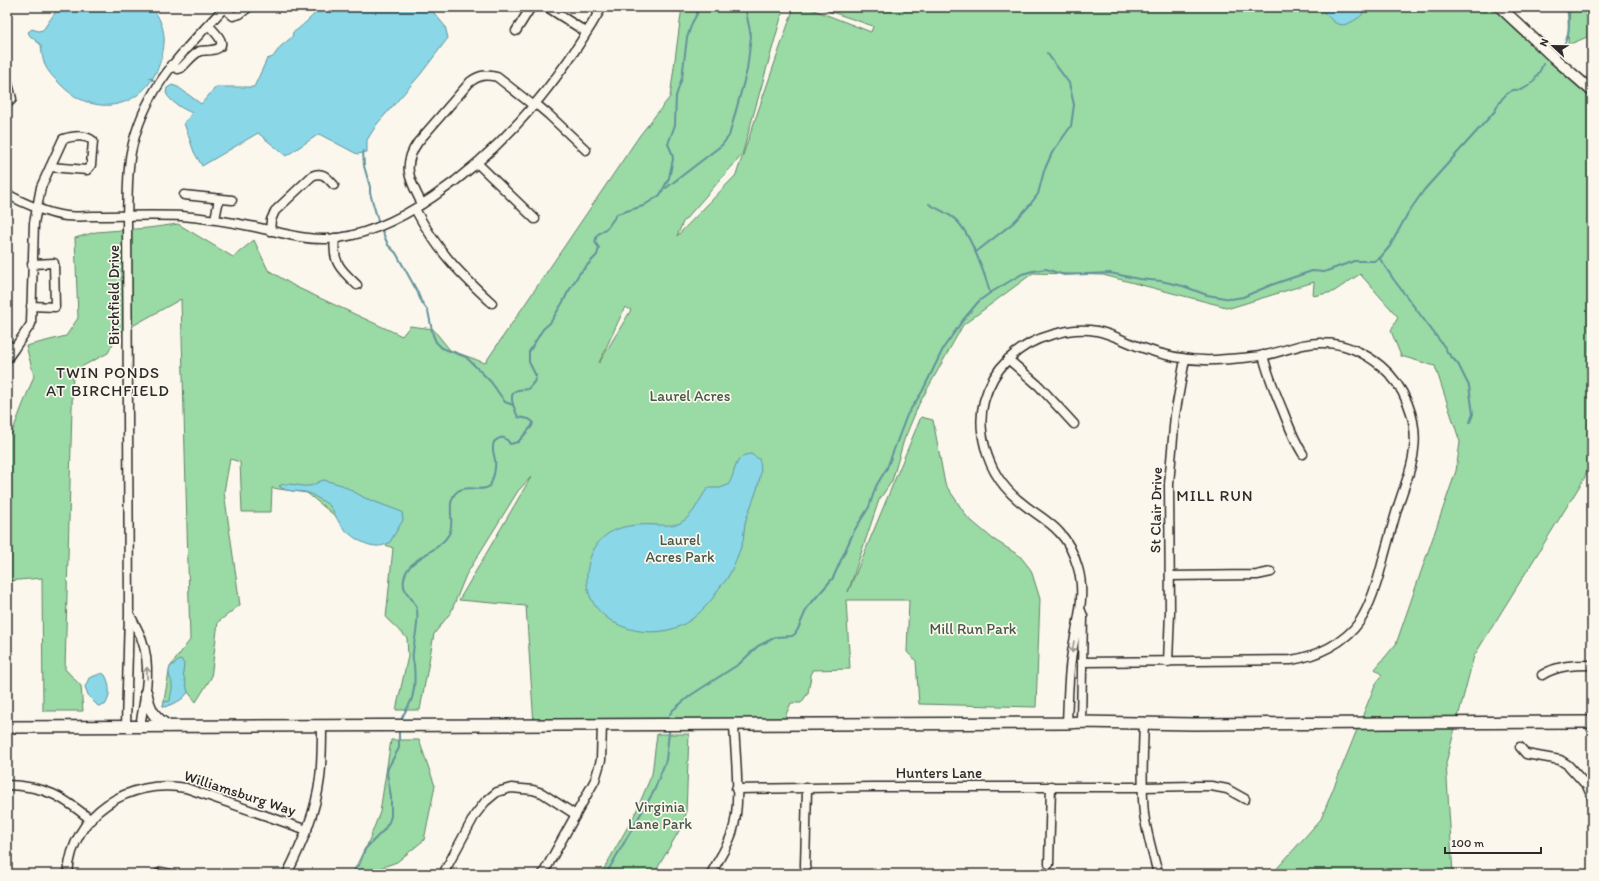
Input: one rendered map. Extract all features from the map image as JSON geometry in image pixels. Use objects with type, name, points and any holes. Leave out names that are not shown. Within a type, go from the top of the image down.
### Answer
[{"type":"main road","points":[[146,693],[149,706],[154,716],[168,726]]},
{"type":"main road","points":[[7,726],[1081,722],[1192,724],[1592,722]]},
{"type":"street","points":[[225,7],[234,16],[240,14],[249,7]]},
{"type":"street","name":"Birchfield Drive","points":[[126,725],[129,614],[127,216],[130,161],[138,125],[156,86],[171,65],[225,7]]},
{"type":"street","points":[[516,31],[532,7]]},
{"type":"street","points":[[546,7],[586,32]]},
{"type":"street","points":[[7,194],[37,208],[65,216],[168,216],[215,219],[291,236],[312,238],[335,238],[372,230],[415,210],[477,164],[506,136],[535,105],[552,83],[602,7]]},
{"type":"street","points":[[1500,7],[1553,57],[1592,90]]},
{"type":"street","points":[[171,65],[178,69],[181,68],[200,51],[220,47],[222,43],[221,40],[208,25]]},
{"type":"street","points":[[422,204],[409,177],[408,166],[411,153],[422,137],[470,82],[481,76],[492,75],[497,77],[549,115],[586,150]]},
{"type":"street","points":[[7,80],[12,99],[7,104]]},
{"type":"street","points":[[7,359],[10,346],[31,324],[34,222],[41,187],[63,138],[72,136],[88,137],[93,141],[91,165],[87,170],[50,167]]},
{"type":"street","points":[[477,164],[535,219]]},
{"type":"street","points":[[270,231],[271,220],[275,211],[312,176],[317,173],[322,174],[326,176],[334,185]]},
{"type":"street","points":[[184,195],[232,200]]},
{"type":"street","points":[[215,219],[218,199]]},
{"type":"street","points":[[415,210],[427,232],[442,253],[456,269],[492,303]]},
{"type":"street","points":[[335,238],[333,249],[335,260],[341,270],[356,285]]},
{"type":"street","points":[[31,306],[55,307],[54,263],[32,264]]},
{"type":"street","points":[[1067,723],[1070,662],[1080,608],[1082,583],[1077,564],[1070,547],[1053,526],[1021,503],[1006,489],[993,471],[986,451],[982,430],[982,409],[990,384],[1008,360],[1022,347],[1039,338],[1065,331],[1084,329],[1103,332],[1152,352],[1185,359],[1222,360],[1263,355],[1315,343],[1326,342],[1341,345],[1366,356],[1384,368],[1404,395],[1412,417],[1415,435],[1414,450],[1410,474],[1399,504],[1380,572],[1365,613],[1359,623],[1345,637],[1328,648],[1300,659],[1282,661],[1082,662]]},
{"type":"street","points":[[1263,355],[1270,381],[1292,436],[1303,454]]},
{"type":"street","name":"St Clair Drive","points":[[1168,662],[1171,456],[1175,415],[1185,359]]},
{"type":"street","points":[[1008,360],[1039,386],[1074,424]]},
{"type":"street","points":[[1170,576],[1257,575],[1271,572]]},
{"type":"street","points":[[1080,608],[1083,616],[1081,722]]},
{"type":"street","name":"Birchfield Drive","points":[[129,614],[142,640],[147,662],[146,693],[140,726]]},
{"type":"street","points":[[1542,676],[1551,670],[1566,665],[1592,665]]},
{"type":"street","points":[[1144,722],[1143,787],[1146,826],[1158,874]]},
{"type":"street","points":[[553,874],[544,872],[591,787],[599,766],[602,724]]},
{"type":"street","points":[[711,874],[732,833],[736,814],[734,724]]},
{"type":"street","points":[[287,874],[299,851],[307,830],[316,798],[320,778],[322,725]]},
{"type":"street","points":[[1520,747],[1526,754],[1560,760],[1568,765],[1586,786],[1592,797]]},
{"type":"street","points":[[7,786],[29,787],[45,791],[66,800],[91,820]]},
{"type":"street","name":"Williamsburg Way","points":[[68,874],[72,850],[80,835],[91,820],[106,805],[130,792],[148,787],[167,786],[186,788],[307,830]]},
{"type":"street","points":[[1049,864],[1051,786]]},
{"type":"street","name":"Hunters Lane","points":[[736,789],[1211,786],[1227,789],[1245,799]]},
{"type":"street","points":[[443,874],[475,815],[485,802],[497,792],[511,788],[533,790],[542,793],[576,815]]},
{"type":"street","points":[[807,789],[805,866],[807,874]]},
{"type":"street","points":[[158,874],[162,872],[171,874]]},
{"type":"green space","points":[[682,7],[784,7],[742,155],[683,222],[677,236],[736,175],[794,7],[806,7],[871,32],[873,26],[817,7],[1500,7],[1592,91],[1592,456],[1584,479],[1474,656],[1446,763],[1453,874],[1272,874],[1321,819],[1375,685],[1382,675],[1375,669],[1396,644],[1456,471],[1460,442],[1435,366],[1401,356],[1391,331],[1398,317],[1360,274],[1333,292],[1313,296],[1314,282],[1230,308],[1103,275],[1033,273],[963,325],[919,404],[904,440],[892,481],[879,500],[848,592],[921,417],[933,420],[945,484],[967,517],[993,539],[1020,556],[1031,570],[1040,599],[1036,707],[919,704],[916,661],[907,652],[909,600],[846,600],[850,669],[812,670],[808,693],[801,703],[791,703],[782,724],[534,725],[526,606],[459,600],[531,477],[518,491],[466,575],[451,612],[434,634],[420,710],[396,710],[408,656],[407,638],[386,618],[393,548],[356,533],[307,493],[272,488],[271,512],[242,512],[240,462],[230,459],[224,492],[240,605],[218,622],[211,678],[196,702],[188,692],[163,706],[170,667],[190,640],[181,299],[118,334],[108,353],[73,371],[65,669],[81,686],[83,711],[43,711],[42,578],[7,581],[7,434],[11,435],[34,376],[26,346],[66,336],[78,318],[75,238],[96,232],[178,224],[233,257],[254,240],[268,270],[296,287],[402,336],[410,326],[433,329],[450,350],[485,363],[640,135],[670,97]],"holes":[[[625,307],[631,310],[599,363]]]},
{"type":"green space","points":[[1570,7],[1592,7],[1592,35],[1568,45]]},
{"type":"green space","name":"Virginia Lane Park","points":[[657,734],[689,734],[686,814],[679,831],[654,874],[601,874],[635,814],[652,774]]},
{"type":"green space","points":[[391,740],[419,740],[435,786],[424,840],[397,862],[363,874],[356,874],[380,812]]},
{"type":"water","points":[[59,7],[152,7],[161,22],[164,44],[158,68],[150,82],[140,93],[128,101],[114,105],[101,105],[87,102],[73,95],[61,85],[44,63],[41,45],[30,36],[28,32],[32,29],[38,31],[43,30]]},
{"type":"water","points":[[322,7],[429,7],[445,26],[448,38],[420,75],[377,124],[367,140],[367,152],[358,154],[355,153],[319,134],[286,156],[258,133],[202,166],[194,152],[184,123],[192,113],[170,99],[166,93],[167,88],[172,85],[178,87],[201,104],[216,87],[254,87],[267,59],[273,57],[280,47],[292,37],[293,32],[303,25]]},
{"type":"water","points":[[1319,7],[1359,7],[1362,8],[1363,13],[1351,22],[1340,25],[1332,20]]},
{"type":"water","points":[[751,454],[759,459],[761,466],[759,482],[745,523],[743,541],[727,578],[705,607],[684,624],[665,631],[649,632],[633,630],[618,624],[605,616],[594,605],[588,591],[588,566],[598,543],[611,532],[626,526],[673,525],[680,523],[693,512],[708,488],[720,488],[728,485],[731,481],[738,461],[745,455]]},
{"type":"water","points":[[324,480],[342,485],[365,498],[402,512],[403,520],[390,542],[377,546],[370,545],[356,539],[340,524],[328,504],[311,494],[286,490],[279,486],[289,484],[310,486]]},
{"type":"water","points":[[181,659],[184,664],[183,673],[188,692],[181,700],[165,707],[163,706],[164,702],[170,701],[172,688],[172,682],[169,674],[170,667]]},
{"type":"water","points":[[102,673],[105,675],[108,682],[109,694],[105,705],[98,706],[89,697],[85,687],[89,678]]},
{"type":"waterway","points":[[402,718],[411,701],[414,690],[415,673],[413,656],[417,621],[416,605],[404,587],[405,575],[413,564],[439,545],[449,534],[451,529],[451,506],[454,495],[462,489],[483,489],[490,486],[495,466],[493,449],[494,442],[499,438],[505,438],[510,444],[518,442],[532,426],[533,422],[529,419],[518,417],[512,402],[513,394],[518,390],[528,389],[534,382],[536,376],[529,362],[529,352],[543,329],[550,323],[579,274],[597,255],[599,248],[595,242],[597,235],[608,227],[617,214],[643,206],[660,195],[669,178],[673,159],[668,144],[675,125],[676,96],[682,78],[687,38],[697,14],[697,7]]},
{"type":"waterway","points":[[666,188],[722,145],[729,136],[747,70],[751,36],[745,7]]},
{"type":"waterway","points":[[1562,47],[1568,33],[1569,23],[1567,7]]},
{"type":"waterway","points":[[976,252],[1013,223],[1029,206],[1038,194],[1044,171],[1052,153],[1071,126],[1074,105],[1069,83],[1047,53]]},
{"type":"waterway","points":[[670,714],[691,695],[739,664],[758,646],[776,637],[792,636],[795,634],[807,608],[833,578],[854,531],[869,507],[876,486],[887,468],[907,415],[922,392],[944,347],[963,320],[979,301],[1022,274],[1046,269],[1064,275],[1110,273],[1139,279],[1161,281],[1183,286],[1207,295],[1231,299],[1243,297],[1271,285],[1312,271],[1324,272],[1354,261],[1374,261],[1380,258],[1390,246],[1408,213],[1424,190],[1495,111],[1504,97],[1512,90],[1520,90],[1528,86],[1537,76],[1543,64]]},
{"type":"waterway","points":[[150,78],[158,83]]},
{"type":"waterway","points":[[363,151],[364,166],[379,224]]},
{"type":"waterway","points":[[929,204],[956,220],[967,234],[985,275],[990,293]]},
{"type":"waterway","points":[[381,228],[388,245],[396,253],[421,301],[428,311],[436,342],[442,348],[466,357],[491,382],[505,402],[513,405]]},
{"type":"waterway","points":[[1380,259],[1447,352],[1458,364],[1469,386],[1473,414],[1470,422]]},
{"type":"waterway","points":[[353,874],[365,849],[384,830],[391,816],[391,797],[387,773],[388,768],[399,748],[399,732]]},
{"type":"waterway","points":[[606,874],[654,791],[666,760],[669,732]]},
{"type":"district","name":"TWIN PONDS AT BIRCHFIELD","points":[[108,381]]},
{"type":"district","name":"MILL RUN","points":[[1215,495]]},
{"type":"park label","name":"Laurel Acres","points":[[690,396]]},
{"type":"park label","name":"Laurel Acres Park","points":[[680,548]]},
{"type":"park label","name":"Mill Run Park","points":[[973,629]]}]
